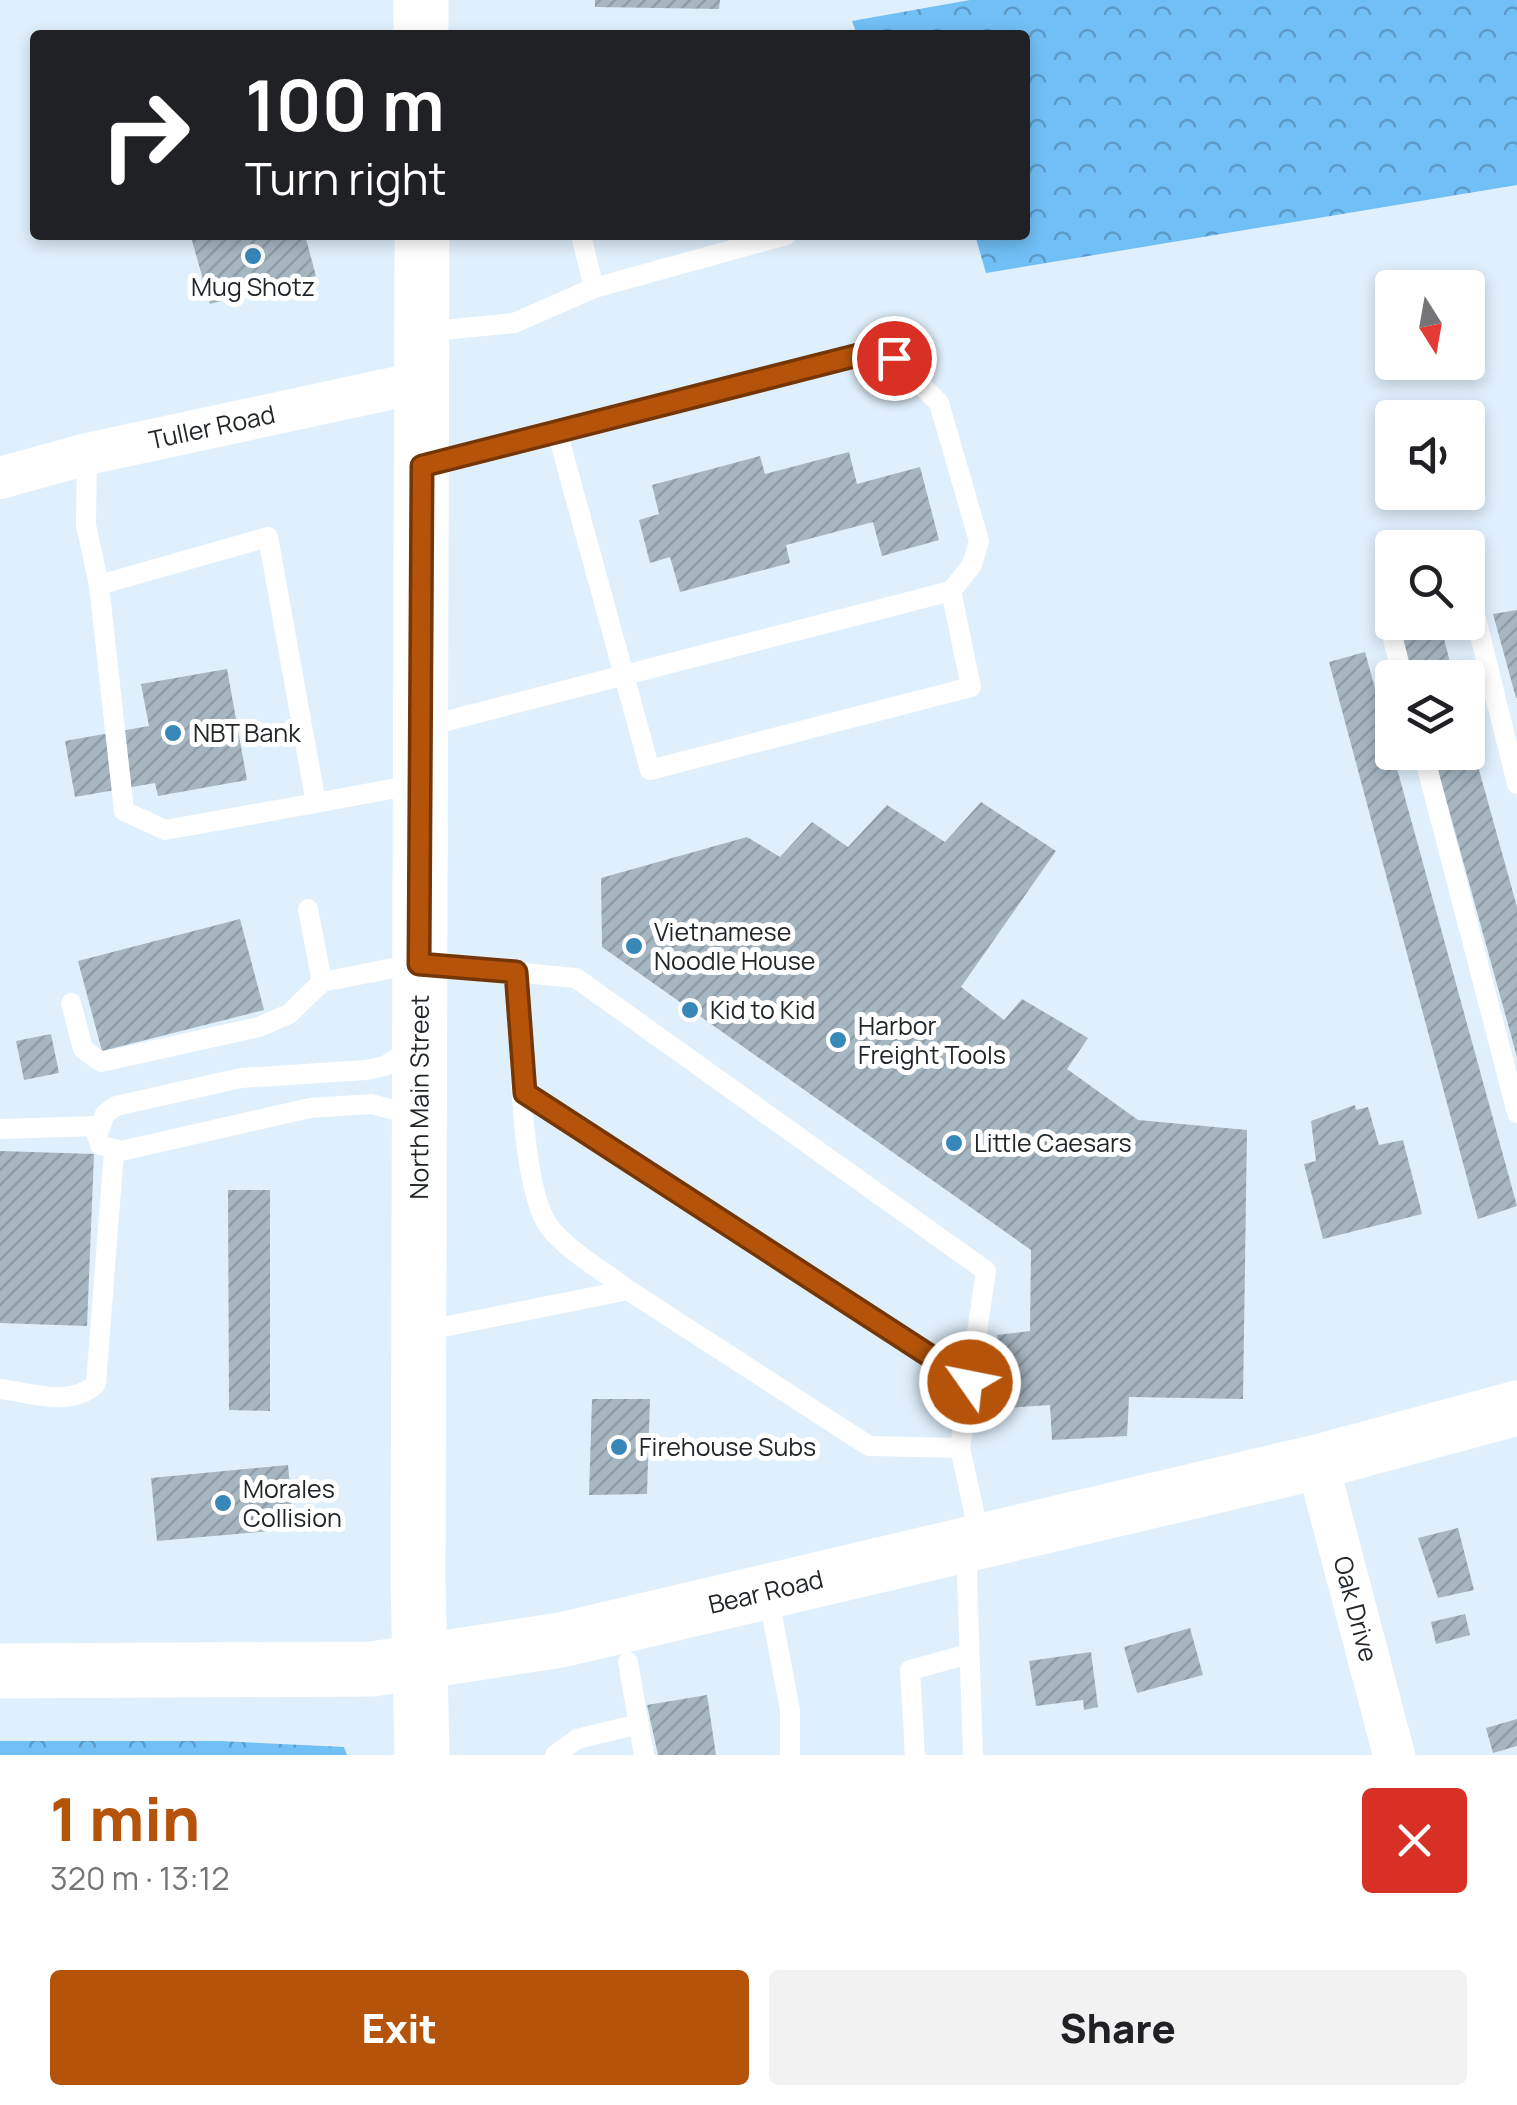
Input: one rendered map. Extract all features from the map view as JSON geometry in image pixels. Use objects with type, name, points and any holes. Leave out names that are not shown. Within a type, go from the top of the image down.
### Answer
[{"type":"main road","points":[[421,0],[421,30]]},
{"type":"main road","name":"North Main Street","points":[[422,240],[418,1332],[418,1662],[422,1755]]},
{"type":"main road","name":"Bear Road","points":[[0,1671],[372,1669],[561,1640],[1318,1462],[1517,1408]]},
{"type":"street","name":"Tuller Road","points":[[0,478],[422,357]]},
{"type":"street","name":"Oak Drive","points":[[1318,1462],[1394,1755]]},
{"type":"lane","points":[[582,240],[594,288]]},
{"type":"lane","points":[[422,357],[594,288],[768,240]]},
{"type":"lane","points":[[420,728],[950,591],[972,565],[978,542],[938,404],[894,358],[874,351],[422,466]]},
{"type":"lane","points":[[557,431],[650,770],[970,687],[950,591]]},
{"type":"lane","points":[[87,454],[86,524],[99,585],[124,810],[165,830],[420,783]]},
{"type":"lane","points":[[99,585],[268,538],[316,803]]},
{"type":"lane","points":[[1481,640],[1517,784]]},
{"type":"lane","points":[[1427,770],[1517,1113]]},
{"type":"lane","points":[[308,909],[322,982]]},
{"type":"lane","points":[[71,1003],[83,1049],[101,1062],[260,1028],[288,1014],[322,982],[419,964],[576,978],[986,1272],[960,1448],[973,1543],[973,1755]]},
{"type":"lane","points":[[516,972],[537,1207],[552,1230],[628,1290],[868,1446],[960,1448]]},
{"type":"lane","points":[[0,1129],[98,1126],[116,1106],[240,1078],[366,1070],[384,1066],[419,1044]]},
{"type":"lane","points":[[525,1093],[970,1382]]},
{"type":"lane","points":[[98,1126],[100,1144],[114,1151],[310,1108],[372,1104],[419,1118]]},
{"type":"lane","points":[[0,1389],[68,1398],[82,1396],[96,1384],[114,1151]]},
{"type":"lane","points":[[418,1332],[628,1290]]},
{"type":"lane","points":[[768,1591],[790,1710],[790,1755]]},
{"type":"lane","points":[[915,1755],[910,1670],[970,1654]]},
{"type":"lane","points":[[628,1662],[644,1755]]},
{"type":"lane","points":[[555,1755],[577,1739],[639,1724]]},
{"type":"green space","points":[[970,0],[1517,0],[1517,185],[986,273],[976,240],[1030,240],[1030,30],[855,30],[852,21]]},
{"type":"green space","points":[[0,1741],[220,1741],[344,1747],[347,1755],[0,1755]]},
{"type":"building","points":[[595,0],[720,0],[719,9],[595,7]]},
{"type":"building","name":"Mug Shotz","points":[[192,240],[306,240],[316,276],[210,304]]},
{"type":"building","points":[[849,452],[857,484],[920,467],[939,540],[882,556],[873,522],[786,545],[790,563],[680,592],[670,557],[650,563],[639,520],[659,514],[652,485],[760,456],[765,474]]},
{"type":"building","points":[[1517,610],[1517,698],[1516,698],[1493,614]]},
{"type":"building","points":[[1402,640],[1444,640],[1449,660],[1408,660]]},
{"type":"building","points":[[1365,652],[1375,688],[1375,770],[1397,770],[1517,1206],[1478,1219],[1329,662]]},
{"type":"building","name":"NBT Bank","points":[[227,669],[247,780],[158,796],[155,783],[75,797],[65,741],[149,726],[141,684]]},
{"type":"building","points":[[1438,770],[1479,770],[1517,907],[1517,1057]]},
{"type":"building","points":[[981,802],[1056,851],[961,987],[1004,1020],[1022,999],[1088,1038],[1067,1069],[1138,1120],[1247,1130],[1243,1399],[1129,1397],[1127,1436],[1052,1440],[1050,1405],[1007,1408],[997,1335],[1030,1331],[1031,1250],[602,947],[601,878],[747,837],[780,857],[812,822],[848,847],[887,805],[945,842]]},
{"type":"building","points":[[240,919],[264,1010],[102,1051],[78,961]]},
{"type":"building","points":[[51,1034],[59,1073],[24,1080],[16,1041]]},
{"type":"building","points":[[1355,1105],[1356,1110],[1368,1107],[1379,1145],[1403,1140],[1422,1214],[1323,1239],[1304,1164],[1316,1161],[1311,1121]]},
{"type":"building","points":[[0,1151],[94,1154],[87,1326],[0,1323]]},
{"type":"building","points":[[228,1190],[270,1190],[270,1411],[229,1410]]},
{"type":"building","name":"Firehouse Subs","points":[[592,1399],[650,1399],[647,1494],[589,1495]]},
{"type":"building","name":"Morales Collision","points":[[288,1465],[294,1529],[157,1541],[151,1478]]},
{"type":"building","points":[[1458,1528],[1474,1590],[1438,1598],[1418,1538]]},
{"type":"building","points":[[1465,1614],[1470,1635],[1436,1644],[1431,1622]]},
{"type":"building","points":[[1190,1628],[1203,1675],[1137,1693],[1124,1647]]},
{"type":"building","points":[[1091,1652],[1098,1707],[1084,1710],[1083,1700],[1036,1706],[1029,1661]]},
{"type":"building","points":[[707,1695],[716,1755],[658,1755],[647,1705]]},
{"type":"building","points":[[1517,1719],[1517,1746],[1493,1753],[1486,1728]]},
{"type":"place","name":"Mug Shotz","points":[[253,256]]},
{"type":"place","name":"NBT Bank","points":[[173,733]]},
{"type":"place","name":"Vietnamese Noodle House","points":[[634,946]]},
{"type":"place","name":"Kid to Kid","points":[[690,1010]]},
{"type":"place","name":"Harbor Freight Tools","points":[[838,1040]]},
{"type":"place","name":"Little Caesars","points":[[954,1143]]},
{"type":"place","name":"Firehouse Subs","points":[[619,1447]]},
{"type":"place","name":"Morales Collision","points":[[223,1503]]},
{"type":"route","points":[[894,358],[874,351],[422,466],[419,964],[516,972],[525,1093],[970,1382]]}]
